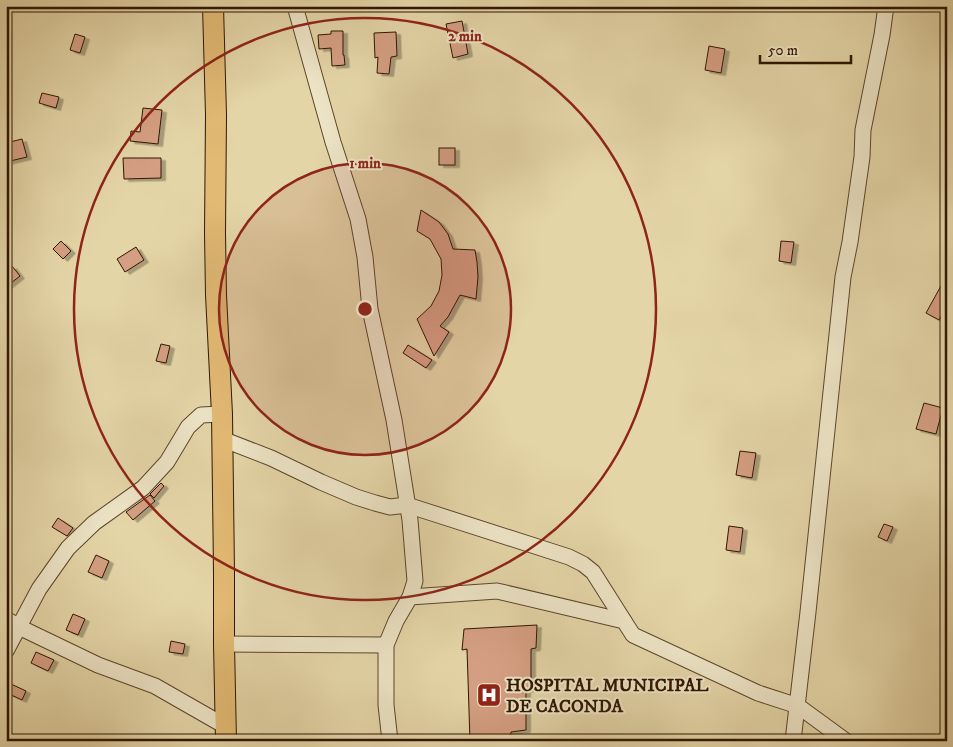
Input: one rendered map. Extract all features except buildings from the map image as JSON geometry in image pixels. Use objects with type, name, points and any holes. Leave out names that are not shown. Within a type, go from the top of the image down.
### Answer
[{"type":"main road","points":[[213,6],[216,115],[215,233],[222,414],[226,733]]},
{"type":"street","points":[[295,6],[333,142],[358,218],[366,257],[370,309],[394,420],[410,520],[415,581],[410,597],[396,620],[386,645],[386,705],[390,741]]},
{"type":"street","points":[[793,741],[843,277],[862,158],[863,130],[886,6]]},
{"type":"street","points":[[6,651],[13,623],[68,548],[94,524],[143,488],[167,462],[188,427],[201,415],[222,414]]},
{"type":"street","points":[[222,439],[271,458],[356,497],[390,507],[407,505],[570,557],[593,572],[633,635],[758,693],[798,706],[846,741]]},
{"type":"street","points":[[410,597],[497,591],[624,621]]},
{"type":"street","points":[[13,623],[98,666],[155,686],[226,733]]},
{"type":"street","points":[[224,644],[386,645]]},
{"type":"place","name":"HOSPITAL MUNICIPAL DE CACONDA","points":[[489,695]]}]
